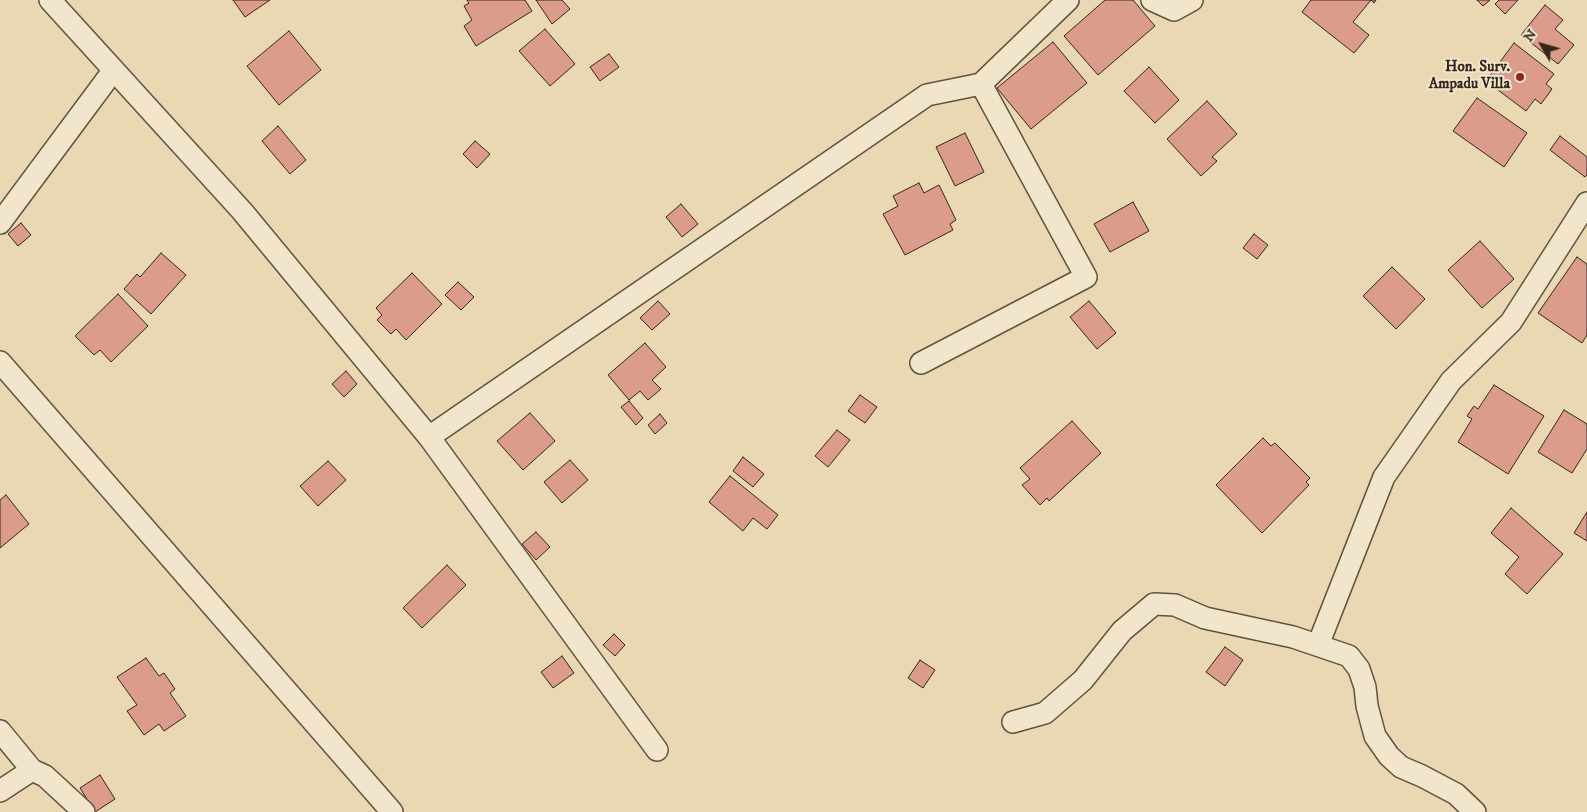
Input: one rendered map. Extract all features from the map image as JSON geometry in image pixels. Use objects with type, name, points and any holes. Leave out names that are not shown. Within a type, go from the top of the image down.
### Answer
[{"type":"street","points":[[50,0],[242,211],[429,437],[657,750]]},
{"type":"street","points":[[429,437],[927,95],[981,84],[1068,0]]},
{"type":"street","points":[[1152,0],[1174,10],[1192,0]]},
{"type":"street","points":[[0,223],[113,71]]},
{"type":"street","points":[[921,363],[1086,277],[981,84]]},
{"type":"street","points":[[1318,645],[1384,477],[1451,380],[1511,322],[1587,203]]},
{"type":"street","points":[[0,362],[392,812]]},
{"type":"street","points":[[1013,722],[1045,713],[1082,680],[1122,631],[1154,604],[1175,605],[1205,618],[1294,637],[1349,656],[1359,670],[1365,687],[1367,706],[1375,736],[1388,756],[1401,767],[1456,794],[1475,812]]},
{"type":"street","points":[[0,731],[32,770],[45,776],[84,812]]},
{"type":"street","points":[[0,791],[32,770]]},
{"type":"building","points":[[233,0],[270,0],[245,17]]},
{"type":"building","points":[[467,0],[525,0],[532,11],[476,46],[464,26],[472,20],[464,6],[469,3]]},
{"type":"building","points":[[536,0],[562,0],[570,9],[552,24]]},
{"type":"building","points":[[1105,0],[1133,0],[1155,26],[1098,75],[1064,36]]},
{"type":"building","points":[[1311,0],[1371,0],[1353,22],[1369,35],[1354,53],[1302,12]]},
{"type":"building","points":[[1477,0],[1490,0],[1483,6]]},
{"type":"building","points":[[1499,0],[1518,0],[1505,14],[1495,4]]},
{"type":"building","points":[[1545,5],[1563,20],[1555,29],[1574,45],[1558,64],[1521,35]]},
{"type":"building","points":[[545,29],[575,64],[550,86],[519,51]]},
{"type":"building","points":[[289,31],[321,70],[279,105],[247,66]]},
{"type":"building","points":[[1053,42],[1087,83],[1031,129],[997,88]]},
{"type":"building","name":"Hon. Surv. Ampadu Villa","points":[[1514,43],[1554,74],[1546,84],[1552,89],[1541,104],[1535,99],[1526,111],[1486,81]]},
{"type":"building","points":[[609,54],[619,67],[600,81],[590,67]]},
{"type":"building","points":[[1149,67],[1179,100],[1155,123],[1124,91]]},
{"type":"building","points":[[1477,98],[1527,133],[1504,167],[1453,131]]},
{"type":"building","points":[[1207,101],[1237,134],[1212,157],[1217,161],[1201,176],[1167,139]]},
{"type":"building","points":[[278,126],[306,160],[290,174],[262,141]]},
{"type":"building","points":[[965,133],[984,172],[955,186],[936,147]]},
{"type":"building","points":[[1560,136],[1587,157],[1587,175],[1585,177],[1550,150]]},
{"type":"building","points":[[475,141],[490,154],[477,168],[463,154]]},
{"type":"building","points":[[919,183],[924,193],[939,185],[956,220],[950,224],[953,230],[905,255],[883,214],[898,206],[893,196]]},
{"type":"building","points":[[1133,202],[1149,231],[1110,252],[1094,224]]},
{"type":"building","points":[[681,204],[698,224],[682,237],[666,217]]},
{"type":"building","points":[[21,223],[31,235],[18,246],[8,234]]},
{"type":"building","points":[[1254,234],[1268,245],[1257,259],[1243,248]]},
{"type":"building","points":[[1480,241],[1514,279],[1482,308],[1448,270]]},
{"type":"building","points":[[161,253],[186,275],[151,314],[124,289],[137,274],[140,277]]},
{"type":"building","points":[[1577,257],[1587,264],[1587,335],[1582,343],[1538,313]]},
{"type":"building","points":[[1392,267],[1425,299],[1396,329],[1363,296]]},
{"type":"building","points":[[412,273],[442,304],[406,340],[396,329],[391,334],[377,320],[382,315],[376,308]]},
{"type":"building","points":[[458,282],[474,297],[461,310],[445,295]]},
{"type":"building","points":[[118,294],[148,326],[111,362],[100,350],[94,355],[75,336]]},
{"type":"building","points":[[658,301],[670,314],[652,330],[640,318]]},
{"type":"building","points":[[1089,301],[1116,333],[1097,349],[1070,317]]},
{"type":"building","points":[[645,343],[666,367],[652,380],[661,389],[648,400],[640,391],[629,400],[608,375]]},
{"type":"building","points":[[346,371],[357,384],[344,397],[332,384]]},
{"type":"building","points":[[1494,385],[1544,416],[1508,474],[1458,442],[1472,419],[1467,416],[1474,406],[1478,409]]},
{"type":"building","points":[[860,395],[877,407],[865,423],[848,411]]},
{"type":"building","points":[[629,401],[643,418],[636,425],[621,407]]},
{"type":"building","points":[[1564,410],[1587,424],[1587,449],[1572,473],[1538,452]]},
{"type":"building","points":[[530,413],[555,441],[523,470],[497,441]]},
{"type":"building","points":[[660,414],[667,423],[655,434],[648,425]]},
{"type":"building","points":[[1072,421],[1101,453],[1049,501],[1047,498],[1040,505],[1022,485],[1030,479],[1020,468]]},
{"type":"building","points":[[837,430],[850,440],[828,467],[815,456]]},
{"type":"building","points":[[1263,438],[1271,446],[1275,443],[1310,478],[1306,482],[1309,485],[1262,533],[1216,485]]},
{"type":"building","points":[[743,457],[764,474],[753,487],[733,471]]},
{"type":"building","points":[[570,460],[588,480],[562,503],[544,482]]},
{"type":"building","points":[[328,461],[346,480],[318,506],[300,486]]},
{"type":"building","points":[[730,476],[778,515],[767,529],[753,518],[743,531],[709,502]]},
{"type":"building","points":[[6,495],[29,524],[0,548],[0,500]]},
{"type":"building","points":[[1511,508],[1563,554],[1527,594],[1505,574],[1519,557],[1491,533]]},
{"type":"building","points":[[1587,512],[1587,541],[1574,533]]},
{"type":"building","points":[[536,532],[550,547],[536,560],[522,544]]},
{"type":"building","points":[[447,565],[466,585],[422,628],[403,608]]},
{"type":"building","points":[[614,634],[625,645],[615,656],[603,645]]},
{"type":"building","points":[[1225,647],[1243,660],[1225,686],[1206,672]]},
{"type":"building","points":[[562,656],[574,673],[553,688],[541,672]]},
{"type":"building","points":[[146,658],[159,676],[164,673],[175,689],[170,693],[186,716],[164,731],[159,724],[144,735],[127,711],[137,705],[117,677]]},
{"type":"building","points":[[920,660],[935,670],[923,688],[908,678]]},
{"type":"building","points":[[100,775],[115,799],[95,812],[80,788]]},
{"type":"place","name":"Hon. Surv. Ampadu Villa","points":[[1520,77]]}]
